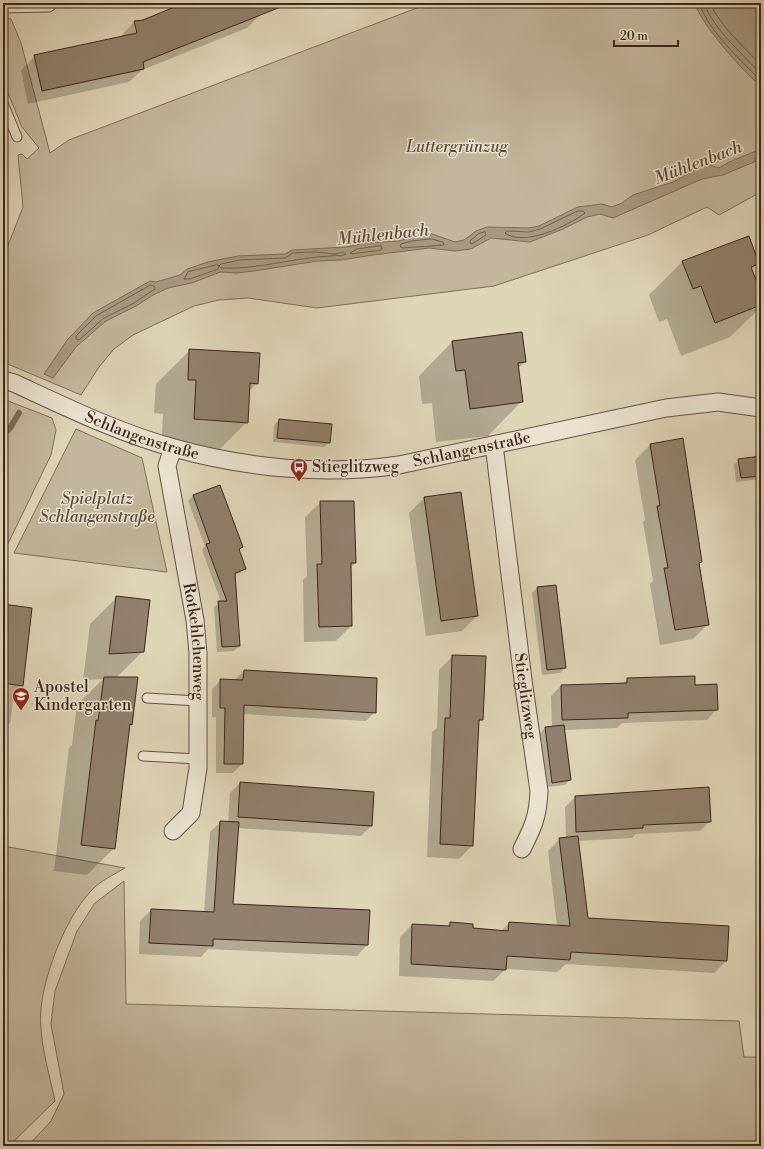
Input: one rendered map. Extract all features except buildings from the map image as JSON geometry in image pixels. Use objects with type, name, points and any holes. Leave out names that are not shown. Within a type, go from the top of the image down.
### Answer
[{"type":"street","points":[[3,4],[24,5],[48,3]]},
{"type":"street","name":"Schlangenstraße","points":[[3,380],[14,383],[124,431],[173,448],[238,462],[329,471],[390,466],[674,407],[718,402],[761,408]]},
{"type":"street","name":"Stieglitzweg","points":[[494,445],[523,680],[539,791],[535,824],[522,849]]},
{"type":"street","name":"Rotkehlchenweg","points":[[173,448],[167,466],[195,620],[198,653],[198,759],[192,813],[173,831]]},
{"type":"lane","points":[[3,103],[17,137]]},
{"type":"lane","points":[[148,698],[198,701]]},
{"type":"lane","points":[[143,756],[198,759]]},
{"type":"green space","name":"Luttergrünzug","points":[[430,3],[761,3],[761,192],[719,215],[707,207],[648,235],[494,286],[317,308],[248,298],[219,300],[194,306],[133,335],[114,349],[99,367],[81,395],[3,362],[3,258],[23,207],[18,155],[22,154],[27,159],[39,148],[22,127],[3,81],[3,18],[11,19],[21,43],[50,153],[69,140]]},
{"type":"green space","points":[[3,399],[52,418],[56,430],[51,455],[3,554]]},
{"type":"green space","name":"Spielplatz Schlangenstraße","points":[[76,429],[142,458],[167,572],[14,553]]},
{"type":"green space","points":[[3,846],[125,868],[99,883],[86,897],[76,910],[60,942],[47,977],[43,993],[40,1019],[45,1055],[55,1101],[9,1146],[3,1146]]},
{"type":"green space","points":[[124,881],[126,1004],[739,1021],[744,1057],[761,1057],[761,1146],[28,1146],[51,1121],[64,1094],[51,1024],[55,991],[77,931],[95,903]]},
{"type":"water","points":[[695,3],[761,3],[761,86],[753,80],[714,35],[705,23]]},
{"type":"water","points":[[761,149],[761,159],[723,175],[702,179],[613,218],[600,214],[587,217],[563,229],[530,242],[491,238],[471,249],[455,251],[429,248],[341,260],[317,261],[237,273],[220,272],[192,283],[168,288],[106,321],[76,347],[53,378],[44,374],[68,339],[93,313],[150,281],[156,282],[180,275],[187,269],[208,262],[238,256],[285,254],[292,250],[347,247],[366,243],[399,241],[411,237],[432,234],[455,242],[464,240],[476,231],[487,227],[529,228],[539,226],[578,207],[602,204],[612,207],[622,203],[633,195],[673,182],[706,164],[719,168]]},
{"type":"waterway","name":"Mühlenbach","points":[[3,435],[10,428],[19,413]]},
{"type":"place","name":"Stieglitzweg","points":[[299,482]]},
{"type":"place","name":"Apostel Kindergarten","points":[[21,711]]}]
